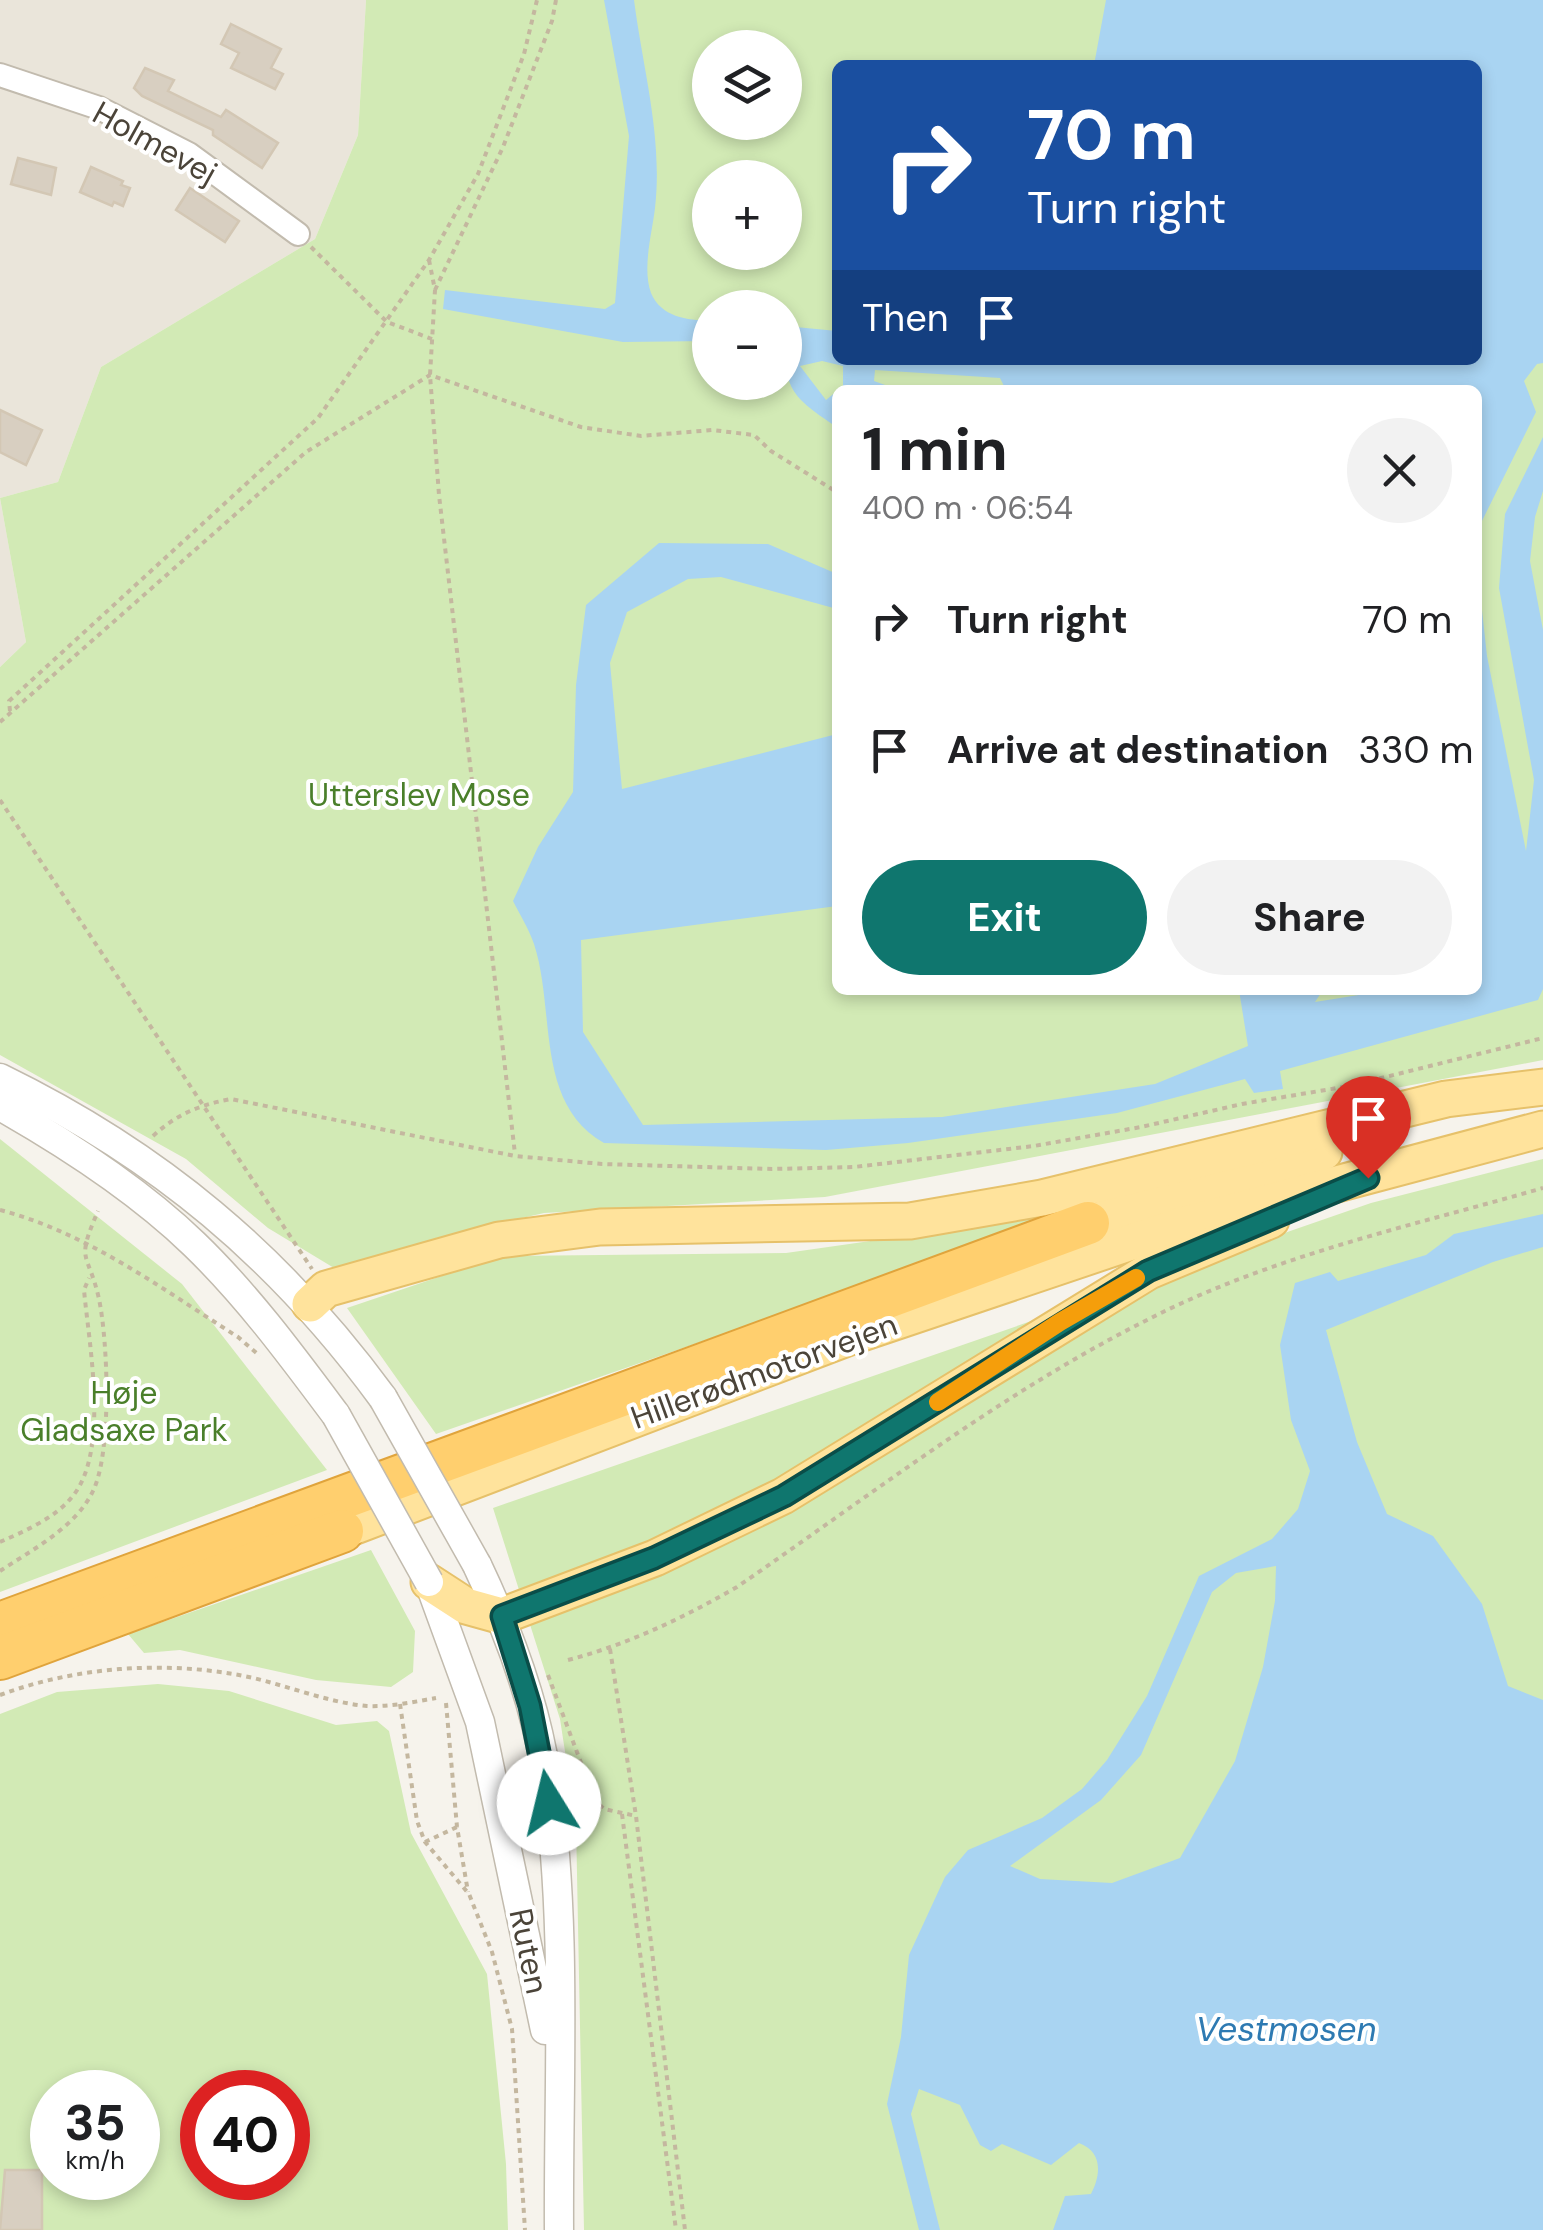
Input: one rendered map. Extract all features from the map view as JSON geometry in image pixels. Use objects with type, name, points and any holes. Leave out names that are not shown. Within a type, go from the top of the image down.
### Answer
[{"type":"highway","name":"Hillerødmotorvejen","points":[[0,1624],[1088,1223]]},
{"type":"highway","name":"Hillerødmotorvejen","points":[[0,1658],[342,1530]]},
{"type":"main road","points":[[318,1296],[418,1260],[499,1240],[600,1227],[910,1221],[1042,1198],[1446,1099],[1543,1087]]},
{"type":"main road","name":"Hillerødmotorvejen","points":[[1088,1223],[1340,1147],[1543,1096]]},
{"type":"main road","name":"Hillerødmotorvejen","points":[[342,1530],[847,1338],[1179,1226],[1543,1129]]},
{"type":"main road","points":[[430,1582],[466,1606],[502,1616],[654,1558],[784,1496],[1148,1271],[1405,1163]]},
{"type":"street","name":"Holmevej","points":[[0,75],[99,108],[190,154],[298,234]]},
{"type":"street","name":"Ruten","points":[[0,1078],[115,1140],[318,1296],[383,1398],[502,1616],[545,1771],[556,1868],[559,2230]]},
{"type":"street","name":"Ruten","points":[[0,1106],[144,1202],[192,1241],[336,1415],[430,1582],[480,1722],[558,2090]]},
{"type":"street","points":[[300,1368],[298,1341],[318,1296]]},
{"type":"path","points":[[10,711],[10,701],[318,418],[429,260],[478,174],[524,54],[537,0]]},
{"type":"path","points":[[435,290],[503,148],[552,21],[556,0]]},
{"type":"path","points":[[298,234],[387,322],[432,339]]},
{"type":"path","points":[[429,260],[435,290],[430,375],[439,495],[515,1156]]},
{"type":"path","points":[[0,722],[306,452],[430,375]]},
{"type":"path","points":[[430,375],[581,428],[641,436],[712,430],[754,436],[770,451],[832,490]]},
{"type":"path","points":[[0,800],[200,1105],[318,1296]]},
{"type":"path","points":[[153,1136],[173,1118],[200,1105],[231,1099],[515,1156],[602,1164],[772,1170],[854,1167],[1034,1146],[1350,1086],[1543,1038]]},
{"type":"path","points":[[568,1660],[610,1649],[684,1618],[1068,1362],[1150,1318],[1309,1254],[1543,1188]]},
{"type":"path","points":[[0,1210],[85,1241],[238,1337]]},
{"type":"path","points":[[0,1571],[43,1544],[74,1517],[93,1492],[102,1460],[106,1406],[98,1298],[83,1254],[98,1211]]},
{"type":"path","points":[[0,1542],[34,1526],[71,1499],[82,1481],[94,1422],[84,1290],[90,1276]]},
{"type":"path","points":[[610,1649],[636,1816],[685,2230]]},
{"type":"path","points":[[0,1695],[24,1686],[90,1673],[154,1666],[237,1674],[368,1706],[436,1698]]},
{"type":"path","points":[[446,1702],[457,1827],[469,1894],[492,1952],[512,2029],[525,2230]]},
{"type":"path","points":[[400,1704],[417,1821],[426,1842],[469,1894]]},
{"type":"path","points":[[636,1816],[622,1814],[676,2230]]},
{"type":"path","points":[[426,1842],[457,1827]]},
{"type":"shaded area","points":[[0,0],[366,0],[358,135],[315,239],[101,367],[58,482],[0,498]]},
{"type":"shaded area","points":[[0,498],[26,642],[0,667]]},
{"type":"green space","name":"Utterslev Mose","points":[[366,0],[1543,0],[1543,1060],[825,1197],[544,1213],[458,1233],[339,1271],[268,1228],[186,1159],[0,1055],[0,667],[26,642],[0,498],[58,482],[101,367],[315,239],[358,135]]},
{"type":"green space","name":"Høje Gladsaxe Park","points":[[0,1139],[182,1284],[327,1470],[0,1592]]},
{"type":"green space","points":[[1543,1159],[1543,2230],[584,2230],[576,1823],[560,1719],[493,1508],[1371,1203]]},
{"type":"green space","points":[[1074,1212],[436,1434],[347,1308],[501,1256],[786,1253]]},
{"type":"green space","points":[[371,1550],[415,1631],[413,1672],[391,1687],[316,1680],[180,1650],[144,1653],[128,1634]]},
{"type":"green space","points":[[158,1684],[229,1691],[336,1725],[377,1721],[389,1731],[411,1833],[487,1974],[506,2164],[508,2230],[0,2230],[0,1714],[57,1692]]},
{"type":"water","points":[[604,0],[634,0],[656,155],[648,283],[661,307],[692,319],[692,341],[623,342],[443,309],[445,290],[605,309],[615,303],[629,136]]},
{"type":"water","points":[[1106,0],[1543,0],[1543,363],[1537,364],[1524,381],[1536,412],[1482,521],[1482,385],[1004,385],[1000,378],[875,370],[874,381],[885,385],[843,385],[843,366],[839,365],[1482,365],[1482,60],[1095,60]]},
{"type":"water","points":[[802,328],[832,331],[832,363],[822,361],[802,366]]},
{"type":"water","points":[[802,369],[826,400],[832,395],[832,423],[802,400]]},
{"type":"water","points":[[1543,437],[1543,491],[1535,517],[1530,561],[1543,630],[1543,989],[1538,1000],[1280,1071],[1283,1089],[1254,1093],[1245,1079],[1117,1113],[908,1143],[826,1150],[604,1143],[582,1126],[567,1104],[551,1054],[534,944],[513,901],[538,847],[573,792],[576,685],[586,605],[659,543],[768,544],[832,572],[832,608],[721,577],[688,579],[627,612],[610,663],[622,789],[832,735],[832,907],[581,940],[583,1032],[643,1125],[942,1117],[1155,1084],[1248,1046],[1240,995],[1320,995],[1315,1002],[1359,995],[1482,995],[1482,610],[1487,656],[1526,851],[1534,780],[1499,588],[1505,514]]},
{"type":"water","name":"Vestmosen","points":[[1543,1214],[1543,1247],[1493,1262],[1326,1330],[1357,1442],[1387,1514],[1433,1536],[1482,1604],[1508,1686],[1543,1700],[1543,2230],[1053,2230],[1065,2196],[1091,2194],[1098,2172],[1092,2152],[1079,2143],[1051,2165],[1002,2144],[991,2151],[980,2145],[960,2105],[919,2089],[911,2114],[940,2230],[919,2230],[887,2104],[901,2037],[909,1955],[945,1877],[968,1850],[1042,1818],[1082,1789],[1107,1760],[1147,1696],[1199,1576],[1272,1539],[1298,1509],[1310,1471],[1291,1420],[1280,1345],[1295,1283],[1330,1272],[1338,1281],[1426,1255],[1454,1234]],"holes":[[[1276,1566],[1275,1601],[1263,1667],[1235,1761],[1180,1858],[1112,1883],[1040,1879],[1010,1866],[1101,1800],[1141,1755],[1212,1592],[1236,1573]]]},
{"type":"building","points":[[231,24],[281,49],[271,68],[283,74],[275,89],[231,68],[239,53],[221,44]]},
{"type":"building","points":[[145,68],[174,80],[168,91],[221,117],[226,110],[278,143],[262,168],[213,135],[213,130],[142,96],[134,88]]},
{"type":"building","points":[[18,158],[56,168],[51,195],[11,184]]},
{"type":"building","points":[[91,167],[130,188],[123,206],[114,202],[112,206],[80,192]]},
{"type":"building","points":[[190,188],[239,221],[225,242],[176,210]]},
{"type":"building","points":[[0,410],[42,430],[26,465],[0,452]]},
{"type":"building","points":[[5,2170],[30,2170],[30,2200],[42,2200],[42,2230],[0,2230]]},
{"type":"slow traffic","points":[[938,1402],[1060,1322],[1136,1278]]},
{"type":"route","points":[[549,1803],[530,1706],[502,1616],[654,1558],[784,1496],[1148,1271],[1368,1178]]}]
